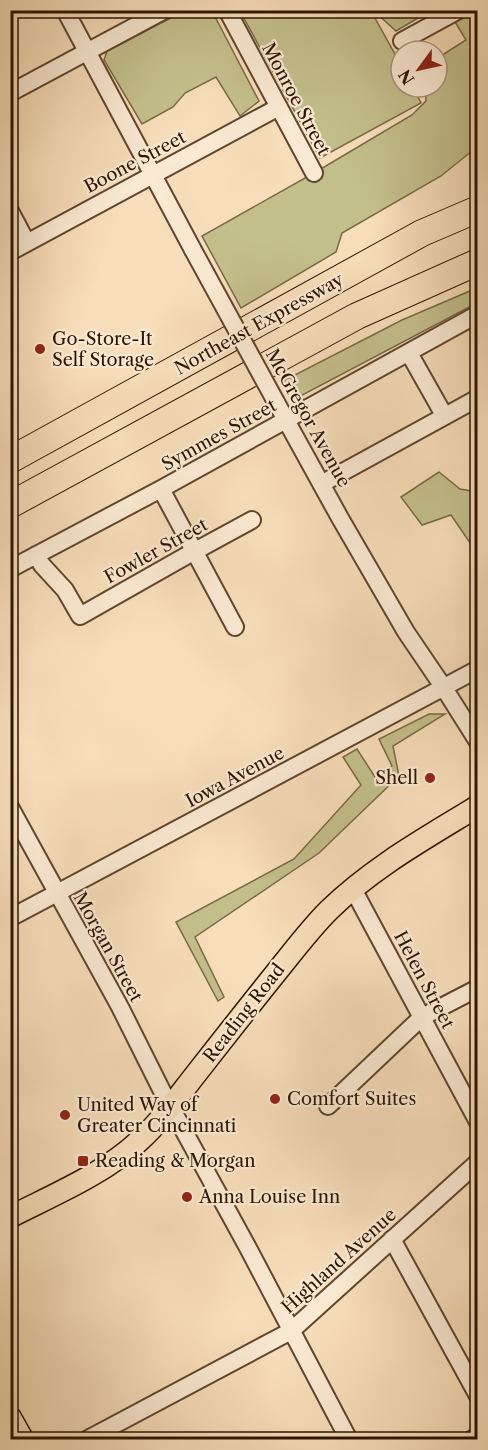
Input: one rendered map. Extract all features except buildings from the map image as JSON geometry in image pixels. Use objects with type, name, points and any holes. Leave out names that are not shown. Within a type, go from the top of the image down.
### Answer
[{"type":"highway","name":"Northeast Expressway","points":[[10,460],[422,233],[477,209]]},
{"type":"highway","points":[[10,505],[357,316],[477,262]]},
{"type":"main road","name":"Reading Road","points":[[10,1217],[86,1178],[139,1142],[162,1119],[246,1009],[329,910],[394,857],[477,806]]},
{"type":"main road","points":[[10,1417],[22,1440]]},
{"type":"street","name":"McGregor Avenue","points":[[64,10],[321,484],[406,632],[477,742]]},
{"type":"street","points":[[10,93],[165,10]]},
{"type":"street","name":"Monroe Street","points":[[227,10],[314,173]]},
{"type":"street","points":[[406,39],[459,10]]},
{"type":"street","name":"Boone Street","points":[[10,252],[279,107]]},
{"type":"street","points":[[10,211],[27,243]]},
{"type":"street","name":"Symmes Street","points":[[10,569],[161,489],[477,314]]},
{"type":"street","points":[[409,353],[444,415]]},
{"type":"street","points":[[321,484],[477,398]]},
{"type":"street","points":[[161,489],[235,627]]},
{"type":"street","name":"Fowler Street","points":[[36,555],[64,590],[80,616],[252,520]]},
{"type":"street","name":"Iowa Avenue","points":[[10,918],[477,669]]},
{"type":"street","name":"Morgan Street","points":[[10,807],[120,1007],[349,1440]]},
{"type":"street","name":"Helen Street","points":[[353,889],[477,1122]]},
{"type":"street","points":[[328,1106],[422,1017],[477,988]]},
{"type":"street","name":"Highland Avenue","points":[[86,1440],[291,1331],[477,1162]]},
{"type":"street","points":[[393,1239],[472,1371],[477,1396]]},
{"type":"street","points":[[471,1440],[477,1436]]},
{"type":"shaded area","points":[[184,11],[212,11],[259,101],[240,116],[216,77],[185,93],[173,107],[142,124],[104,60],[107,51]]},
{"type":"shaded area","points":[[240,11],[371,11],[389,43],[389,99],[419,99],[421,103],[320,158]]},
{"type":"shaded area","points":[[374,11],[430,11],[396,31]]},
{"type":"shaded area","points":[[459,11],[477,11],[477,147],[441,176],[342,233],[336,252],[241,308],[202,236],[412,115],[426,99],[449,99],[449,51],[466,40],[451,15]]},
{"type":"shaded area","points":[[477,288],[477,303],[291,401],[283,381],[402,320]]},
{"type":"shaded area","points":[[439,472],[460,489],[477,492],[477,553],[451,515],[422,525],[401,497]]},
{"type":"shaded area","points":[[429,714],[445,714],[393,746],[399,776],[319,853],[195,937],[224,997],[218,1001],[176,922],[294,859],[361,785],[343,757],[357,749],[375,777],[392,766],[379,739]]},
{"type":"place","name":"Go-Store-It Self Storage","points":[[40,349]]},
{"type":"place","name":"Shell","points":[[430,778]]},
{"type":"place","name":"Comfort Suites","points":[[275,1099]]},
{"type":"place","name":"United Way of Greater Cincinnati","points":[[65,1115]]},
{"type":"place","name":"Reading & Morgan","points":[[83,1161]]},
{"type":"place","name":"Anna Louise Inn","points":[[187,1197]]}]
